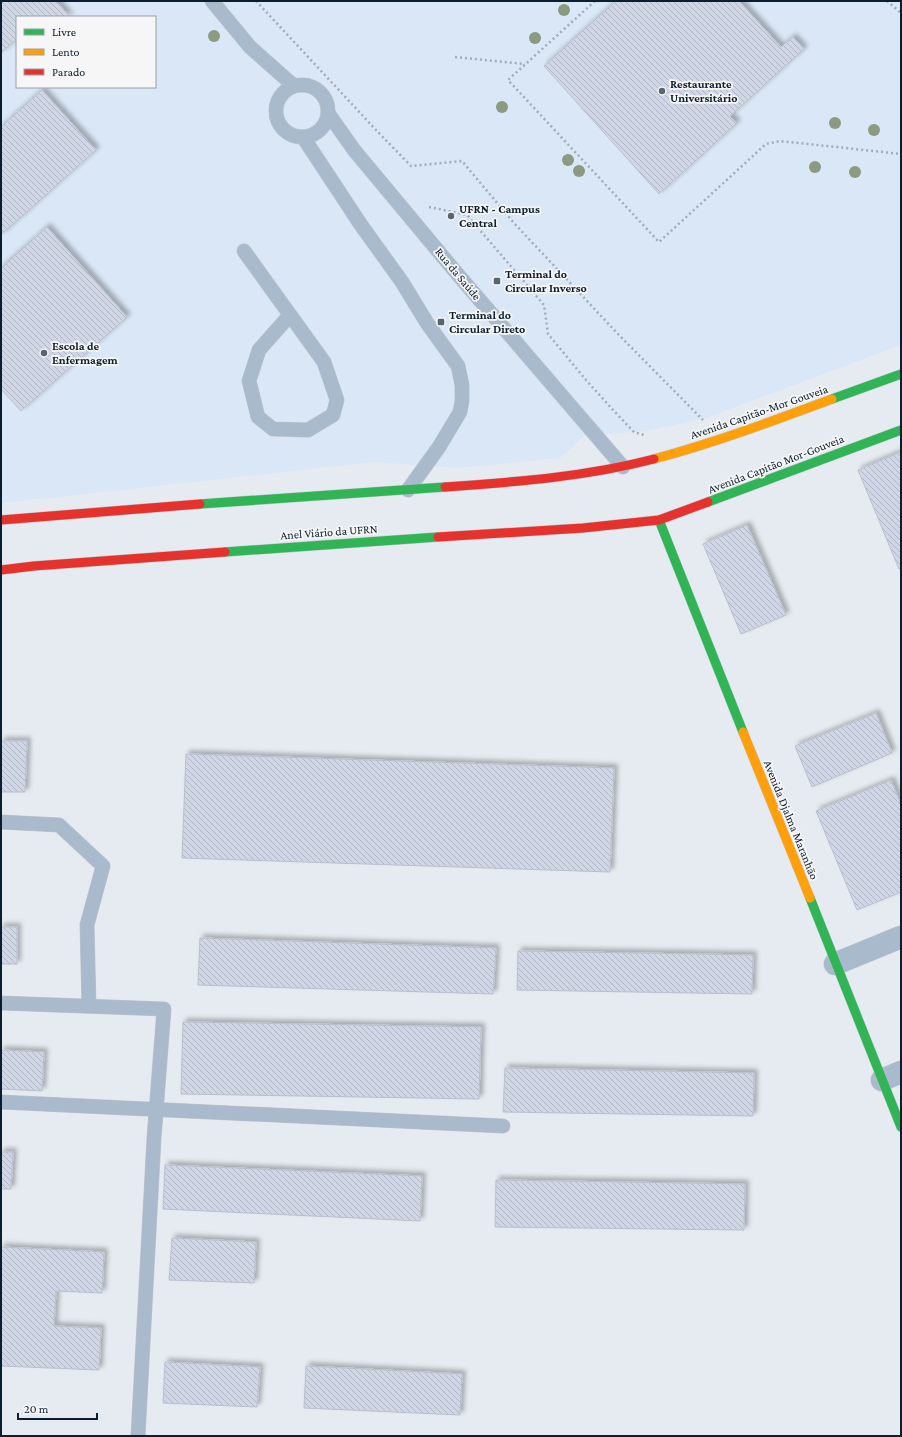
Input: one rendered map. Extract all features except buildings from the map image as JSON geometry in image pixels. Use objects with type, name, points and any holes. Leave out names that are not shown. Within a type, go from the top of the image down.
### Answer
[{"type":"main road","name":"Avenida Capitão-Mor Gouveia","points":[[623,467],[684,451],[739,433],[901,374]]},
{"type":"main road","name":"Avenida Capitão Mor-Gouveia","points":[[659,520],[901,430]]},
{"type":"main road","points":[[1,520],[288,497],[492,484],[559,478],[623,467]]},
{"type":"main road","name":"Anel Viário da UFRN","points":[[1,570],[434,536],[583,528],[659,520]]},
{"type":"main road","name":"Avenida Djalma Maranhão","points":[[659,520],[835,964],[892,1076],[901,1127]]},
{"type":"street","points":[[835,964],[901,937]]},
{"type":"lane","points":[[212,1],[250,47],[294,86],[286,90],[280,96],[277,103],[277,119],[283,129],[292,135],[303,137],[312,135],[320,130],[326,122],[328,113]]},
{"type":"lane","name":"Rua da Saúde","points":[[294,86],[303,84],[311,86],[321,92],[327,102],[328,113],[354,150],[454,270],[623,467]]},
{"type":"lane","points":[[303,137],[348,206],[402,282],[427,323],[458,366],[462,385],[460,412],[439,447],[408,490]]},
{"type":"lane","points":[[244,251],[324,362],[337,400],[333,415],[308,430],[273,429],[258,417],[249,381],[258,350],[290,315]]},
{"type":"lane","points":[[1,822],[59,825],[103,866],[87,925],[90,1006]]},
{"type":"lane","points":[[1,1002],[164,1009],[138,1436]]},
{"type":"lane","points":[[1,1102],[503,1126]]},
{"type":"path","points":[[256,1],[411,166],[462,160],[513,222],[617,333],[703,419],[709,422]]},
{"type":"path","points":[[595,1],[508,80],[659,242],[766,144],[780,141],[901,154]]},
{"type":"path","points":[[887,1],[901,13]]},
{"type":"path","points":[[455,57],[526,64]]},
{"type":"path","points":[[424,206],[467,215],[544,305],[548,334],[563,353],[634,432],[645,436]]},
{"type":"shaded area","name":"UFRN - Campus Central","points":[[1,1],[901,1],[901,345],[703,419],[645,431],[584,436],[560,458],[457,468],[374,462],[1,503]]},
{"type":"traffic: fast","points":[[832,399],[901,374]]},
{"type":"traffic: fast","points":[[708,502],[901,430]]},
{"type":"traffic: fast","points":[[200,504],[445,487]]},
{"type":"traffic: fast","points":[[659,520],[743,732]]},
{"type":"traffic: fast","points":[[225,552],[438,537]]},
{"type":"traffic: fast","points":[[810,898],[901,1127]]},
{"type":"traffic: slow","points":[[654,459],[721,439],[832,399]]},
{"type":"traffic: slow","points":[[743,732],[810,898]]},
{"type":"traffic: jam","points":[[445,487],[550,478],[602,470],[654,459]]},
{"type":"traffic: jam","points":[[438,537],[583,528],[659,520],[708,502]]},
{"type":"traffic: jam","points":[[1,520],[200,504]]},
{"type":"traffic: jam","points":[[1,570],[34,566],[225,552]]},
{"type":"place","name":"Restaurante Universitário","points":[[662,91]]},
{"type":"place","name":"UFRN - Campus Central","points":[[451,216]]},
{"type":"place","name":"Terminal do Circular Inverso","points":[[497,281]]},
{"type":"place","name":"Terminal do Circular Direto","points":[[441,322]]},
{"type":"place","name":"Escola de Enfermagem","points":[[44,353]]}]
